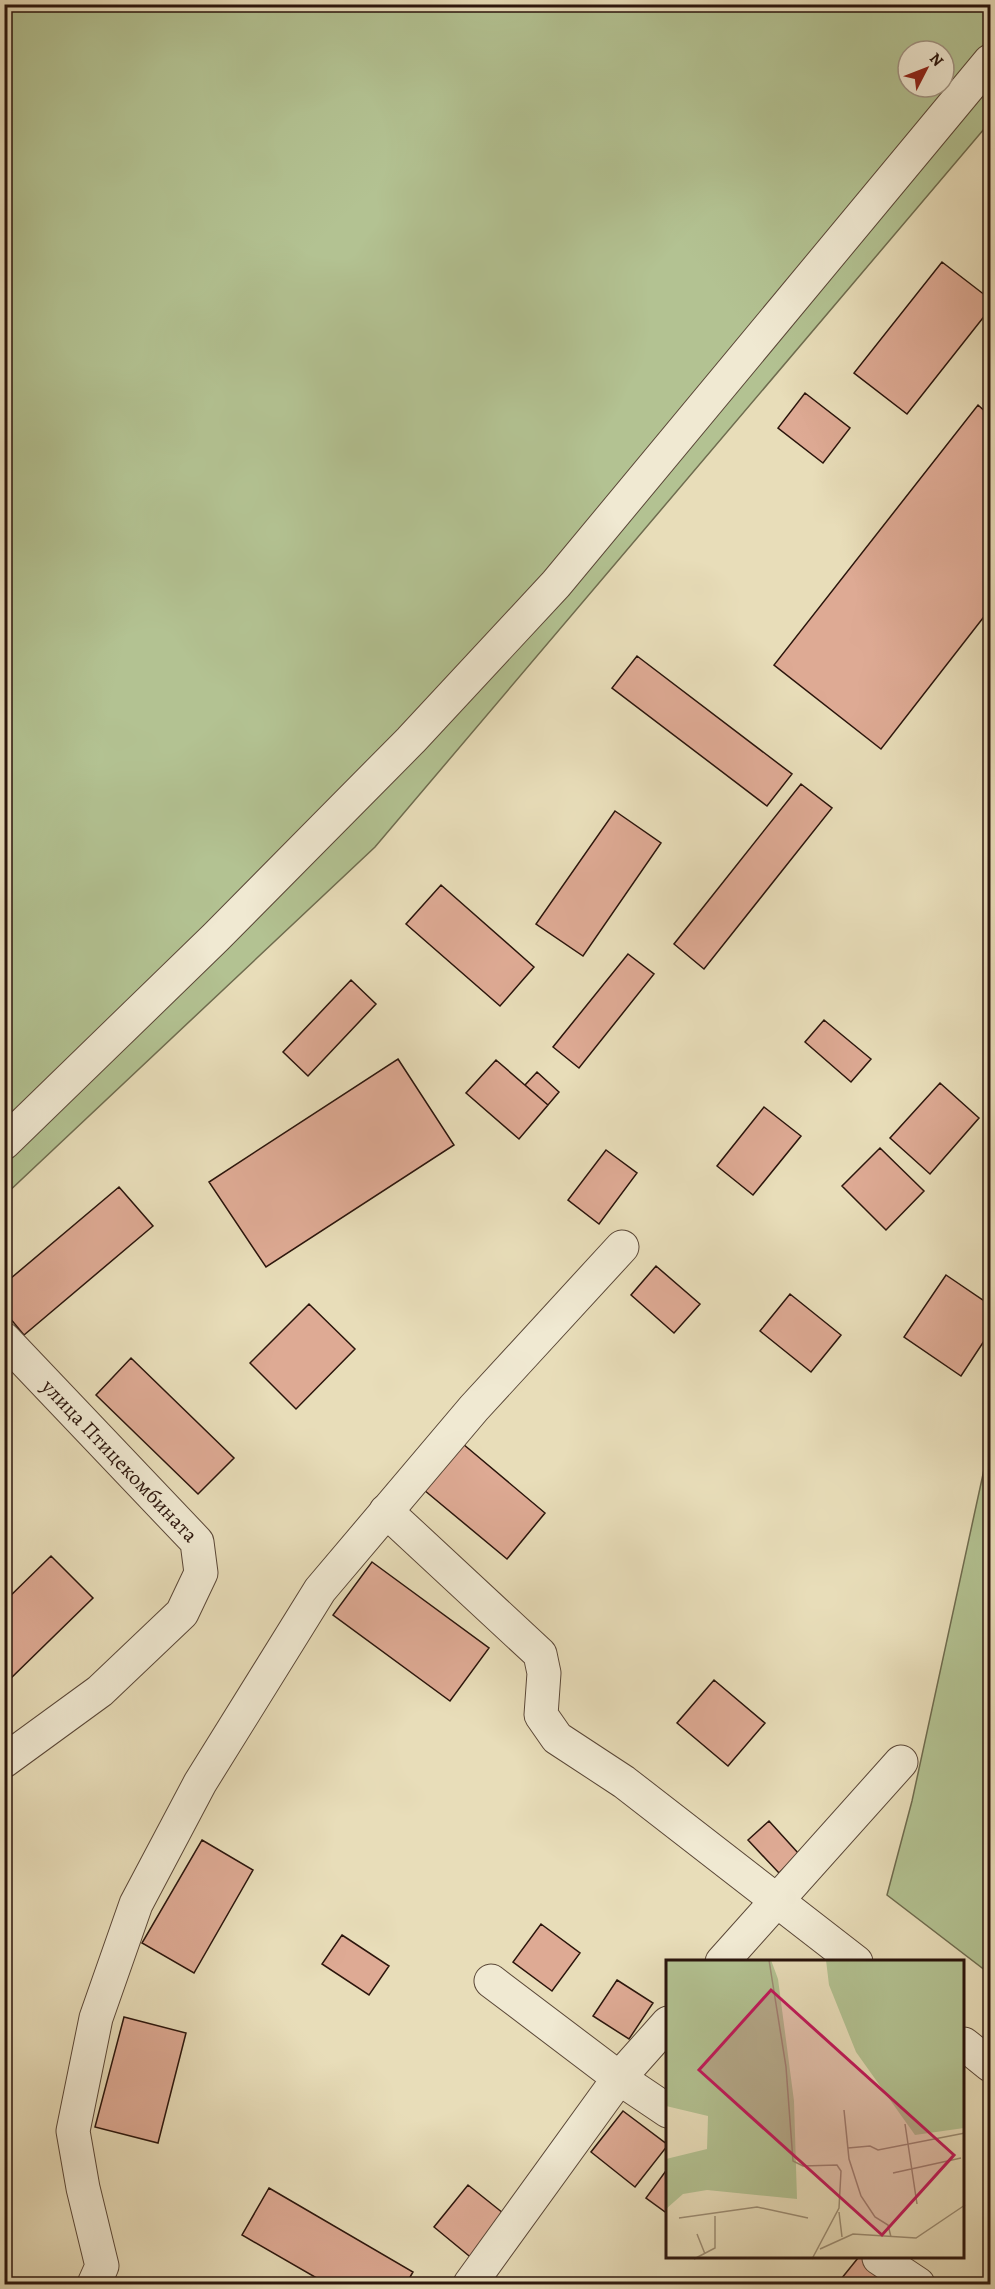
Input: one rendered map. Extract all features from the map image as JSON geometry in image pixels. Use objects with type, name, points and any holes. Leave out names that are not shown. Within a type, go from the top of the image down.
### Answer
[{"type":"street","points":[[4,1143],[216,937],[386,765],[556,584],[990,61]]},
{"type":"street","points":[[94,2284],[102,2266],[83,2188],[73,2131],[96,2018],[136,1904],[200,1783],[320,1590],[474,1408],[622,1247]]},
{"type":"street","name":"улица Птицекомбината","points":[[4,1339],[197,1542],[201,1573],[182,1613],[100,1691],[4,1761]]},
{"type":"street","points":[[386,1511],[540,1653],[544,1673],[541,1715],[557,1738],[624,1782],[853,1960]]},
{"type":"street","points":[[724,1960],[901,1762]]},
{"type":"street","points":[[491,1981],[619,2078],[666,2110]]},
{"type":"street","points":[[470,2284],[619,2078],[666,2025]]},
{"type":"street","points":[[965,2046],[990,2065]]},
{"type":"street","points":[[880,2259],[918,2284]]},
{"type":"green space","points":[[5,5],[990,5],[990,122],[375,847],[5,1195]]},
{"type":"green space","points":[[990,1442],[990,1974],[887,1895],[912,1801]]},
{"type":"building","points":[[942,262],[990,299],[990,309],[907,414],[854,373]]},
{"type":"building","points":[[805,393],[850,428],[823,463],[778,428]]},
{"type":"building","points":[[978,405],[990,416],[990,609],[881,749],[774,665]]},
{"type":"building","points":[[637,656],[792,774],[767,806],[612,688]]},
{"type":"building","points":[[801,784],[832,808],[704,969],[674,944]]},
{"type":"building","points":[[615,811],[661,843],[583,956],[536,924]]},
{"type":"building","points":[[441,885],[534,967],[500,1006],[406,924]]},
{"type":"building","points":[[628,954],[654,974],[579,1068],[553,1047]]},
{"type":"building","points":[[351,980],[376,1004],[308,1076],[283,1052]]},
{"type":"building","points":[[824,1020],[871,1059],[851,1082],[805,1042]]},
{"type":"building","points":[[398,1059],[454,1145],[266,1267],[209,1182]]},
{"type":"building","points":[[496,1060],[548,1105],[519,1139],[466,1093]]},
{"type":"building","points":[[537,1072],[559,1092],[548,1105],[525,1085]]},
{"type":"building","points":[[940,1083],[979,1118],[930,1174],[890,1138]]},
{"type":"building","points":[[764,1107],[801,1136],[753,1195],[717,1166]]},
{"type":"building","points":[[880,1148],[924,1191],[886,1230],[842,1186]]},
{"type":"building","points":[[606,1150],[637,1173],[599,1224],[568,1200]]},
{"type":"building","points":[[119,1187],[153,1226],[24,1335],[4,1311],[4,1284]]},
{"type":"building","points":[[656,1266],[700,1304],[674,1333],[631,1295]]},
{"type":"building","points":[[946,1275],[990,1305],[990,1332],[961,1376],[904,1337]]},
{"type":"building","points":[[790,1294],[841,1335],[811,1372],[760,1331]]},
{"type":"building","points":[[309,1304],[355,1349],[296,1409],[250,1363]]},
{"type":"building","points":[[131,1358],[234,1458],[198,1494],[96,1395]]},
{"type":"building","points":[[463,1444],[545,1513],[507,1559],[424,1490]]},
{"type":"building","points":[[51,1556],[93,1598],[8,1681],[4,1678],[4,1602]]},
{"type":"building","points":[[372,1562],[489,1648],[450,1701],[333,1615]]},
{"type":"building","points":[[714,1680],[765,1723],[728,1766],[677,1723]]},
{"type":"building","points":[[769,1821],[799,1854],[779,1873],[748,1840]]},
{"type":"building","points":[[202,1840],[253,1870],[194,1973],[142,1943]]},
{"type":"building","points":[[541,1924],[580,1953],[552,1991],[513,1962]]},
{"type":"building","points":[[342,1935],[389,1966],[369,1995],[322,1964]]},
{"type":"building","points":[[617,1980],[653,2003],[629,2039],[593,2016]]},
{"type":"building","points":[[124,2017],[186,2033],[158,2143],[95,2127]]},
{"type":"building","points":[[623,2111],[666,2143],[666,2148],[635,2187],[591,2152]]},
{"type":"building","points":[[666,2171],[666,2213],[646,2198]]},
{"type":"building","points":[[468,2185],[508,2217],[474,2260],[434,2227]]},
{"type":"building","points":[[269,2188],[413,2272],[406,2284],[327,2284],[242,2235]]},
{"type":"building","points":[[857,2259],[866,2259],[899,2284],[837,2284]]}]
